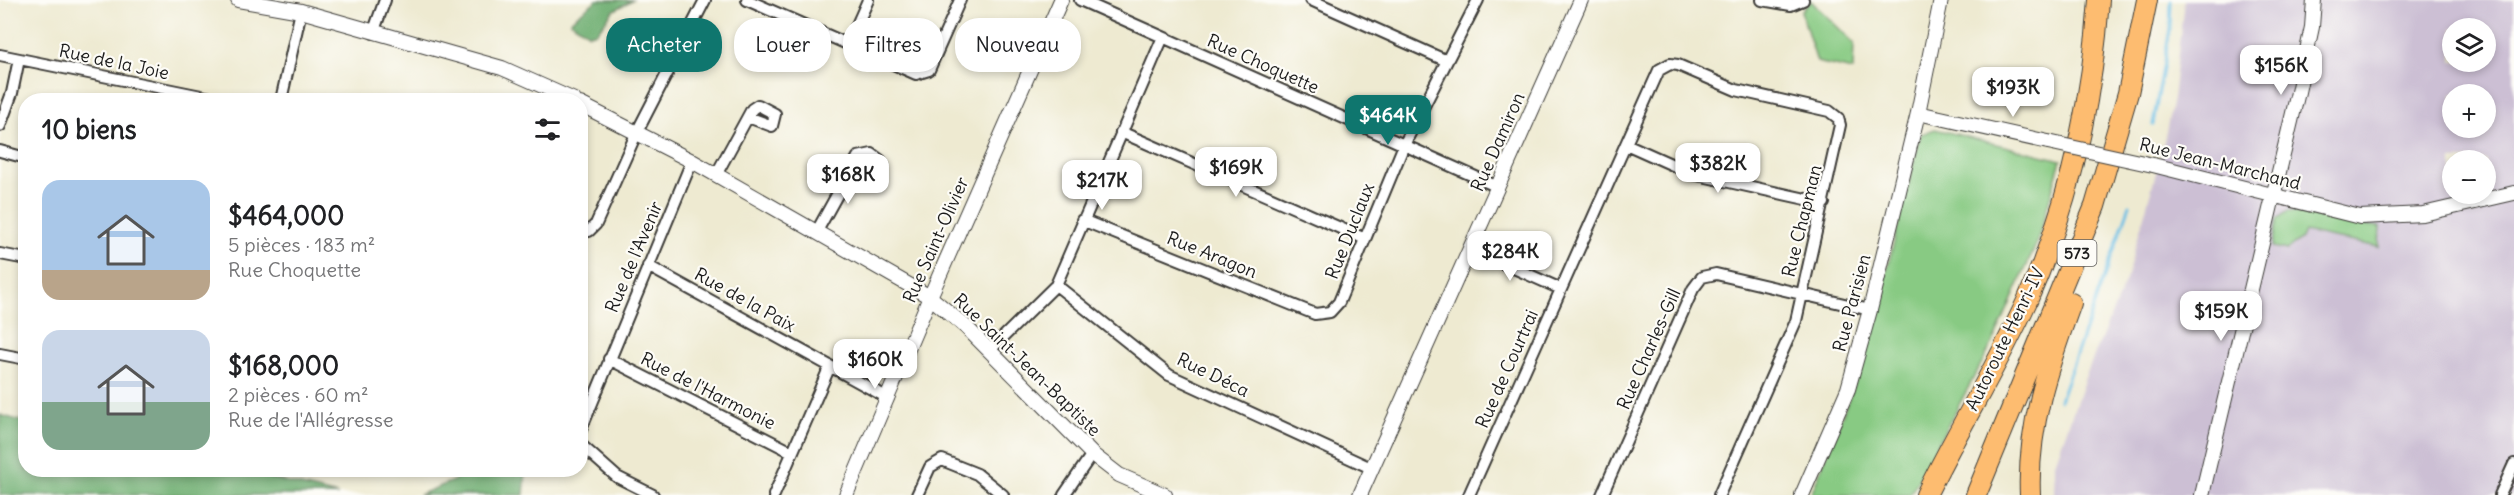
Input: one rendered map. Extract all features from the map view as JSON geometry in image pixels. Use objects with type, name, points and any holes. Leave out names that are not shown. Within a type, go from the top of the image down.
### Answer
[{"type":"highway","name":"Autoroute Henri-IV","points":[[1924,495],[1990,375],[2027,301],[2051,244],[2082,125],[2090,83],[2099,0]]},
{"type":"highway","name":"Autoroute Henri-IV","points":[[1976,495],[2095,206],[2117,135],[2147,0]]},
{"type":"highway","points":[[2030,495],[2031,439],[2045,375],[2099,226],[2128,135],[2137,96],[2147,0]]},
{"type":"street","points":[[238,0],[301,11],[501,68],[558,93]]},
{"type":"street","points":[[373,33],[384,0]]},
{"type":"street","points":[[588,229],[596,224],[637,132],[705,0]]},
{"type":"street","points":[[747,0],[843,43]]},
{"type":"street","points":[[860,18],[868,0]]},
{"type":"street","points":[[943,39],[960,0]]},
{"type":"street","name":"Rue Saint-Olivier","points":[[846,495],[930,297],[1061,0]]},
{"type":"street","name":"Rue Choquette","points":[[1080,0],[1498,187]]},
{"type":"street","points":[[1311,0],[1447,61]]},
{"type":"street","name":"Rue Duclaux","points":[[1330,312],[1339,302],[1363,238],[1404,145],[1478,0]]},
{"type":"street","name":"Rue Damiron","points":[[1360,495],[1581,0]]},
{"type":"street","points":[[1762,0],[1791,5],[1803,0]]},
{"type":"street","name":"Rue Parisien","points":[[1802,495],[1848,389],[1870,310],[1918,113],[1941,0]]},
{"type":"street","points":[[2202,495],[2271,196],[2298,92],[2312,27],[2314,0]]},
{"type":"street","points":[[283,93],[301,11]]},
{"type":"street","points":[[990,350],[1056,285],[1082,220],[1164,37]]},
{"type":"street","name":"Rue de la Joie","points":[[0,55],[187,93]]},
{"type":"street","points":[[0,126],[12,93],[19,59]]},
{"type":"street","name":"Rue de Courtrai","points":[[1469,495],[1659,70],[1670,64]]},
{"type":"street","name":"Rue Chapman","points":[[1670,64],[1678,65],[1736,90],[1832,112],[1838,118],[1840,135],[1791,332],[1719,495]]},
{"type":"street","points":[[909,72],[924,72]]},
{"type":"street","name":"Rue Saint-Jean-Baptiste","points":[[588,108],[692,161],[930,297],[990,350],[1092,454],[1119,475],[1165,495]]},
{"type":"street","name":"Rue Jean-Marchand","points":[[1918,113],[2152,165],[2360,217],[2423,214],[2514,193]]},
{"type":"street","points":[[716,175],[748,117]]},
{"type":"street","points":[[1121,132],[1363,238]]},
{"type":"street","points":[[1626,144],[1693,174],[1824,203]]},
{"type":"street","points":[[0,151],[18,157]]},
{"type":"street","name":"Rue de l'Avenir","points":[[588,412],[692,161]]},
{"type":"street","points":[[817,231],[854,166]]},
{"type":"street","name":"Rue Aragon","points":[[1082,220],[1316,314],[1330,312]]},
{"type":"street","points":[[1471,249],[1561,289]]},
{"type":"street","points":[[0,254],[18,257]]},
{"type":"street","name":"Rue de la Paix","points":[[648,266],[888,398]]},
{"type":"street","name":"Rue Charles-Gill","points":[[1602,495],[1697,281],[1709,274],[1716,274],[1870,310]]},
{"type":"street","name":"Rue Déca","points":[[1056,285],[1169,375],[1371,468]]},
{"type":"street","points":[[0,354],[18,357]]},
{"type":"street","name":"Rue de l'Harmonie","points":[[609,359],[792,452]]},
{"type":"street","points":[[774,495],[830,366]]},
{"type":"street","points":[[588,451],[617,477],[653,495]]},
{"type":"street","points":[[1064,495],[1092,454]]},
{"type":"street","points":[[917,495],[930,467],[942,460],[977,474],[1003,495]]},
{"type":"street","points":[[2500,495],[2514,464]]},
{"type":"shaded area","points":[[2184,0],[2514,0],[2514,495],[2054,495],[2055,463],[2086,375],[2126,280],[2161,155],[2173,99]]},
{"type":"green space","points":[[597,0],[632,0],[613,11],[597,32],[589,34],[570,21]]},
{"type":"green space","points":[[1811,1],[1854,43],[1853,70],[1817,62],[1801,11]]},
{"type":"green space","points":[[1935,129],[2061,160],[2036,245],[1993,342],[1910,495],[1811,495],[1865,357],[1921,134]]},
{"type":"green space","points":[[2288,211],[2352,224],[2380,227],[2379,247],[2304,232],[2301,239],[2287,250],[2272,247],[2277,219]]},
{"type":"green space","points":[[0,415],[18,420],[18,477],[266,477],[338,495],[0,495]]},
{"type":"green space","points":[[456,477],[525,477],[524,495],[419,495],[455,480]]},
{"type":"waterway","points":[[2153,124],[2170,29],[2171,0]]},
{"type":"waterway","points":[[2060,400],[2130,205]]}]
